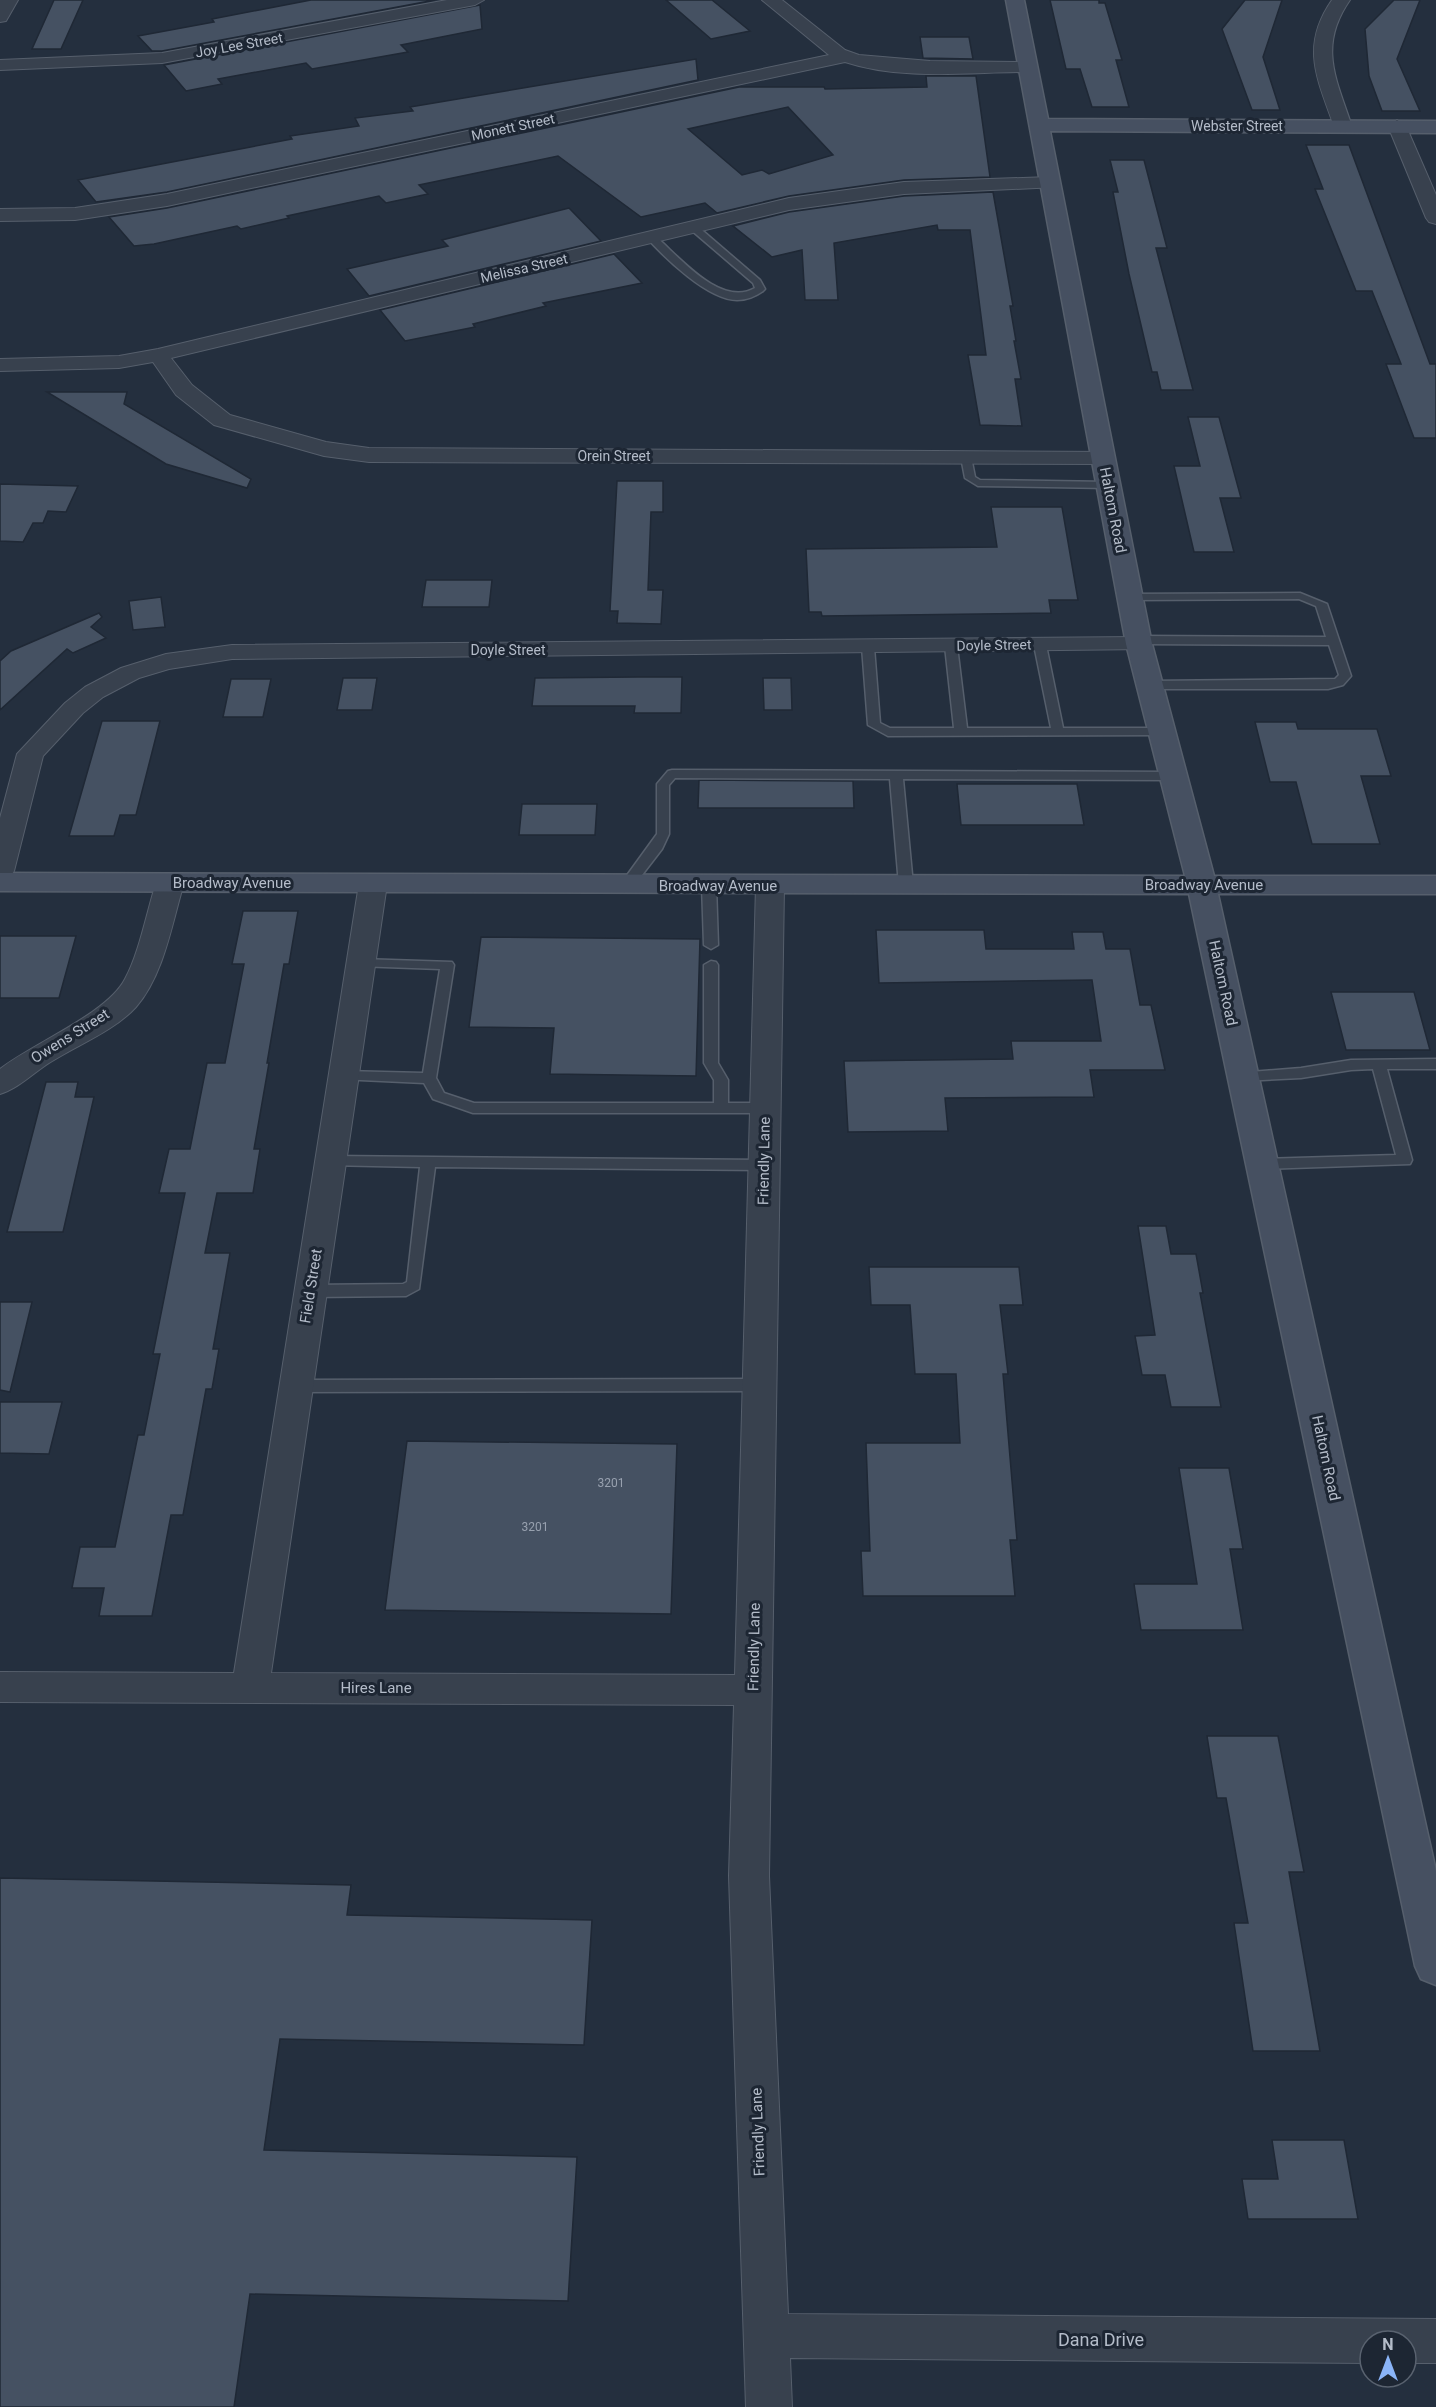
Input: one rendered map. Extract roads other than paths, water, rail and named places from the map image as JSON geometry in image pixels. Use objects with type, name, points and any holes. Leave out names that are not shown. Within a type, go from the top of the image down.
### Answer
[{"type":"main road","name":"Haltom Road","points":[[1015,0],[1139,642],[1201,884],[1436,1966]]},
{"type":"main road","name":"Webster Street","points":[[1039,125],[1436,127]]},
{"type":"main road","name":"Broadway Avenue","points":[[0,882],[770,886],[1436,885]]},
{"type":"street","points":[[0,17],[9,0]]},
{"type":"street","name":"Joy Lee Street","points":[[0,65],[162,58],[475,0]]},
{"type":"street","points":[[771,0],[845,57]]},
{"type":"street","points":[[1341,0],[1329,14],[1322,36],[1322,63],[1343,126]]},
{"type":"street","name":"Monett Street","points":[[0,215],[75,214],[168,200],[845,57],[861,62],[1028,67]]},
{"type":"street","points":[[1397,126],[1436,218]]},
{"type":"street","name":"Melissa Street","points":[[0,365],[119,362],[158,355],[789,204],[854,193],[975,184],[1050,183]]},
{"type":"street","name":"Orein Street","points":[[158,355],[184,390],[222,420],[324,449],[369,455],[1103,458]]},
{"type":"street","name":"Doyle Street","points":[[0,871],[30,754],[94,692],[130,673],[166,662],[232,651],[951,646],[1139,642]]},
{"type":"street","name":"Owens Street","points":[[0,1083],[31,1060],[100,1020],[125,1001],[140,979],[170,883]]},
{"type":"street","name":"Field Street","points":[[250,1688],[373,884]]},
{"type":"street","name":"Friendly Lane","points":[[769,2407],[749,1876],[770,886]]},
{"type":"street","name":"Hires Lane","points":[[0,1688],[753,1690]]},
{"type":"street","name":"Dana Drive","points":[[766,2336],[1436,2341]]},
{"type":"lane","points":[[651,237],[716,292],[734,297],[750,295],[760,289],[758,282],[693,227]]},
{"type":"lane","points":[[966,457],[970,478],[978,483],[1109,485]]},
{"type":"lane","points":[[1130,597],[1300,596],[1321,604],[1345,676],[1339,682],[1328,685],[1150,685]]},
{"type":"lane","points":[[1139,642],[1333,640]]},
{"type":"lane","points":[[1040,645],[1058,732]]},
{"type":"lane","points":[[868,646],[874,725],[888,732],[1162,732]]},
{"type":"lane","points":[[951,646],[961,732]]},
{"type":"lane","points":[[627,885],[657,846],[663,834],[663,784],[672,774],[1173,776]]},
{"type":"lane","points":[[896,775],[906,885]]},
{"type":"lane","points":[[709,885],[711,945]]},
{"type":"lane","points":[[361,963],[447,965],[429,1078],[438,1096],[473,1108],[765,1108]]},
{"type":"lane","points":[[711,965],[711,1063],[721,1080],[721,1108]]},
{"type":"lane","points":[[1243,1076],[1379,1065],[1436,1064]]},
{"type":"lane","points":[[1262,1164],[1405,1160],[1379,1065]]},
{"type":"lane","points":[[344,1076],[429,1078]]},
{"type":"lane","points":[[331,1161],[764,1165]]},
{"type":"lane","points":[[310,1291],[406,1290],[414,1285],[428,1162]]},
{"type":"lane","points":[[296,1386],[759,1385]]}]
